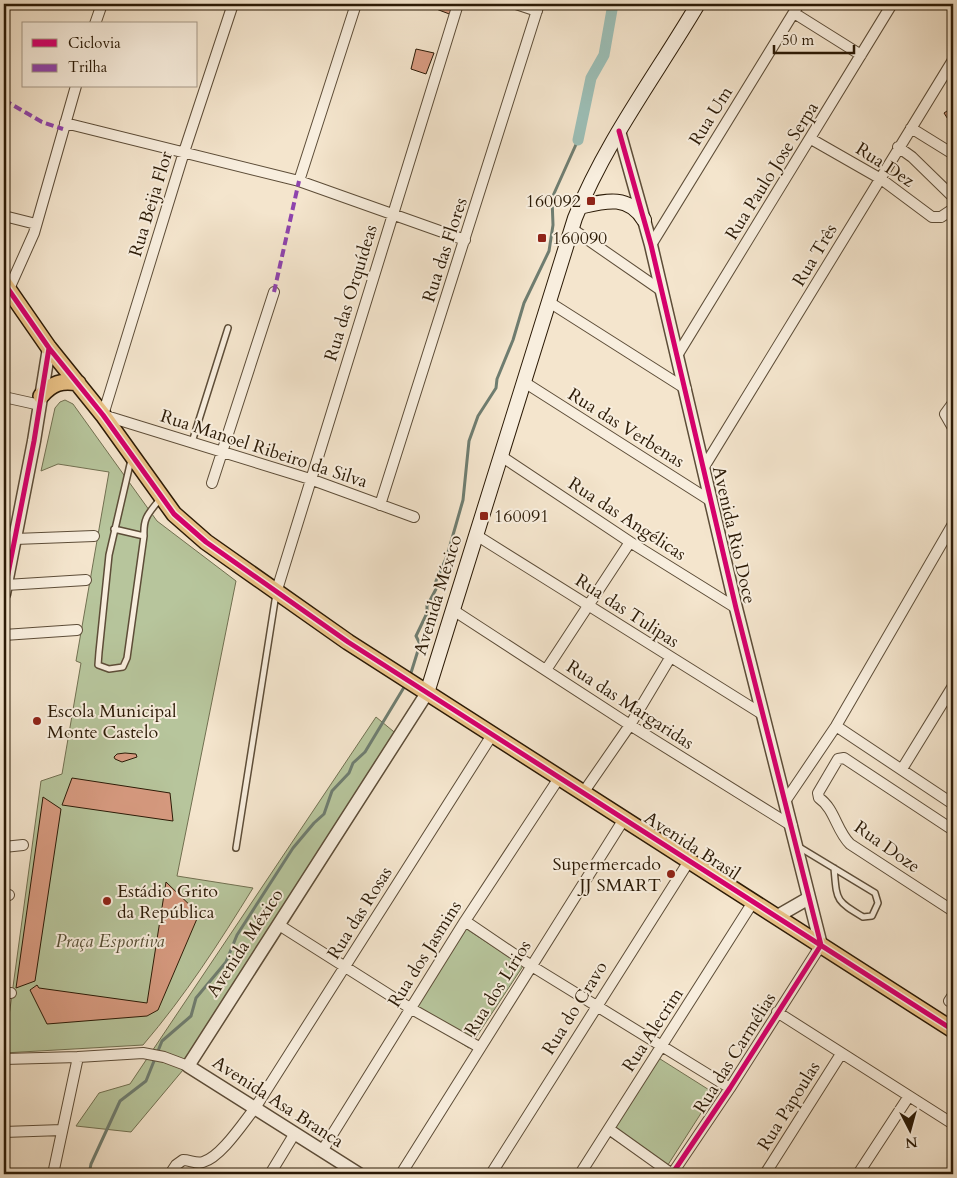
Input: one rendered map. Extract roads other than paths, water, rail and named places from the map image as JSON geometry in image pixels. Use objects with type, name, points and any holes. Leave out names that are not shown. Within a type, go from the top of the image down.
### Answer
[{"type":"main road","name":"Avenida México","points":[[421,689],[453,610],[579,207],[619,131],[698,4]]},
{"type":"main road","points":[[579,207],[602,202],[620,202],[638,210],[644,220]]},
{"type":"main road","name":"Avenida Brasil","points":[[6,286],[49,348],[103,415],[161,498],[174,514],[206,542],[276,593],[421,689],[953,1030]]},
{"type":"main road","points":[[40,400],[48,388],[57,383],[68,381],[78,383]]},
{"type":"street","points":[[97,22],[102,4]]},
{"type":"street","name":"Rua Beija Flor","points":[[103,415],[184,152],[233,4]]},
{"type":"street","points":[[299,181],[356,4]]},
{"type":"street","name":"Rua das Orquídeas","points":[[276,593],[458,4]]},
{"type":"street","points":[[516,4],[538,7]]},
{"type":"street","name":"Rua Paulo Jose Serpa","points":[[678,354],[892,4]]},
{"type":"street","name":"Rua das Flores","points":[[380,505],[538,7]]},
{"type":"street","points":[[796,8],[861,55]]},
{"type":"street","name":"Rua Um","points":[[651,245],[796,8]]},
{"type":"street","name":"Rua Três","points":[[704,467],[881,179],[898,147],[953,60]]},
{"type":"street","points":[[6,286],[27,252],[75,88]]},
{"type":"street","points":[[65,123],[299,181],[465,240]]},
{"type":"street","points":[[911,128],[953,154]]},
{"type":"street","name":"Avenida Rio Doce","points":[[619,131],[651,245],[736,608],[762,714],[786,800],[821,946]]},
{"type":"street","name":"Rua Dez","points":[[811,139],[881,179],[928,215],[941,217],[953,209]]},
{"type":"street","points":[[898,147],[953,197]]},
{"type":"street","points":[[4,216],[36,224]]},
{"type":"street","points":[[571,228],[662,291]]},
{"type":"street","points":[[212,483],[274,292]]},
{"type":"street","points":[[549,302],[686,389]]},
{"type":"street","points":[[49,348],[11,545],[5,589],[86,580]]},
{"type":"street","name":"Rua das Verbenas","points":[[524,382],[711,501]]},
{"type":"street","points":[[4,397],[40,400]]},
{"type":"street","points":[[953,403],[946,410],[947,419],[953,428]]},
{"type":"street","name":"Rua Manoel Ribeiro da Silva","points":[[103,415],[310,479],[414,517]]},
{"type":"street","name":"Rua das Angélicas","points":[[501,456],[630,542],[736,608]]},
{"type":"street","points":[[786,800],[836,726],[953,524]]},
{"type":"street","name":"Rua das Tulipas","points":[[476,535],[762,714]]},
{"type":"street","points":[[11,545],[94,536]]},
{"type":"street","points":[[546,670],[630,542]]},
{"type":"street","name":"Rua das Margaridas","points":[[453,610],[630,725],[792,826]]},
{"type":"street","points":[[4,635],[77,630]]},
{"type":"street","points":[[583,793],[630,725],[670,658]]},
{"type":"street","points":[[902,769],[953,686]]},
{"type":"street","name":"Avenida México","points":[[192,1060],[279,925],[421,689]]},
{"type":"street","points":[[836,726],[953,804]]},
{"type":"street","name":"Rua das Rosas","points":[[170,1174],[180,1161],[203,1162],[212,1156],[255,1108],[492,735]]},
{"type":"street","name":"Rua Doze","points":[[953,830],[844,758],[838,759],[818,793],[819,798],[828,806],[842,836],[850,844],[953,911]]},
{"type":"street","name":"Rua dos Jasmins","points":[[322,1151],[465,921],[559,778]]},
{"type":"street","name":"Rua dos Lírios","points":[[400,1174],[530,965],[624,819]]},
{"type":"street","points":[[4,848],[23,845]]},
{"type":"street","name":"Rua do Cravo","points":[[491,1174],[596,1004],[689,861]]},
{"type":"street","points":[[776,917],[809,898]]},
{"type":"street","name":"Rua Alecrim","points":[[580,1174],[753,902]]},
{"type":"street","points":[[465,921],[530,965],[730,1088]]},
{"type":"street","points":[[279,925],[410,1008],[480,1047]]},
{"type":"street","name":"Rua das Carmélias","points":[[672,1174],[730,1088],[821,946]]},
{"type":"street","points":[[777,1012],[953,1124]]},
{"type":"street","points":[[4,1059],[143,1053],[192,1060]]},
{"type":"street","name":"Rua Papoulas","points":[[765,1174],[841,1054]]},
{"type":"street","points":[[54,1174],[78,1057]]},
{"type":"street","name":"Avenida Asa Branca","points":[[192,1060],[255,1108],[359,1174]]},
{"type":"street","points":[[858,1174],[909,1096]]},
{"type":"street","points":[[609,1129],[672,1174]]},
{"type":"street","points":[[4,1132],[62,1130]]},
{"type":"street","points":[[270,1174],[295,1133]]},
{"type":"lane","points":[[192,442],[228,328]]},
{"type":"lane","points":[[132,457],[114,529],[98,652],[98,665],[109,670],[123,667],[127,658],[146,516],[161,498]]},
{"type":"lane","points":[[114,529],[144,536]]},
{"type":"lane","points":[[236,848],[276,593]]},
{"type":"lane","points":[[797,845],[875,893],[878,903],[872,916],[863,917],[841,903],[838,899],[834,868]]},
{"type":"waterway","points":[[578,140],[591,78],[604,55],[613,4]]},
{"type":"waterway","points":[[410,676],[420,644],[416,636],[427,613],[427,606],[436,589],[436,581],[447,556],[463,500],[469,441],[478,416],[496,388],[497,379],[513,340],[524,303],[549,251],[553,225],[552,198],[578,140]]},
{"type":"waterway","points":[[89,1174],[91,1164],[120,1101],[146,1081],[162,1041],[191,1016],[196,998],[226,962],[237,935],[293,848],[324,814],[332,791],[349,773],[353,763],[365,752],[406,684]]},
{"type":"place","name":"160092","points":[[591,201]]},
{"type":"place","name":"160090","points":[[542,238]]},
{"type":"place","name":"160091","points":[[484,516]]},
{"type":"place","name":"Escola Municipal Monte Castelo","points":[[37,721]]},
{"type":"place","name":"Supermercado JJ SMART","points":[[671,874]]},
{"type":"place","name":"Estádio Grito da República","points":[[107,901]]},
{"type":"park label","name":"Praça Esportiva","points":[[110,941]]}]
